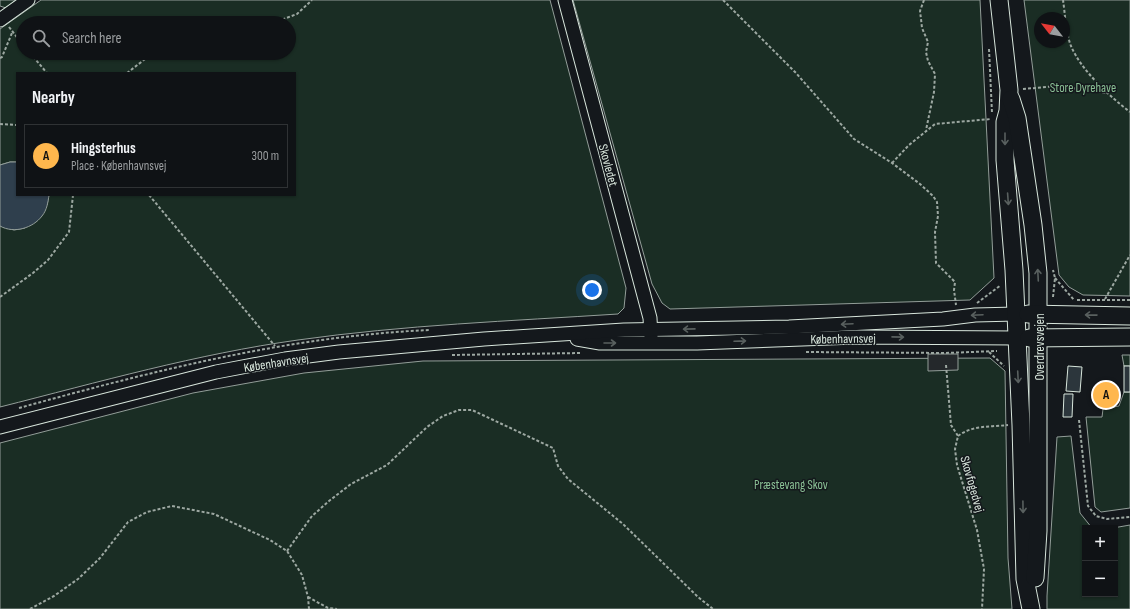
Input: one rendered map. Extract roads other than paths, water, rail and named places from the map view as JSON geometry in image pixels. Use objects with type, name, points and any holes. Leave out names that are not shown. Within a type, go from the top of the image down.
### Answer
[{"type":"main road","name":"Overdrevsvejen","points":[[999,0],[1009,90],[1008,111],[1005,122],[1005,160],[1014,270],[1021,425],[1025,579],[1031,608]]},
{"type":"main road","name":"Overdrevsvejen","points":[[1009,90],[1017,118],[1033,225],[1038,273],[1038,531],[1035,578],[1031,608]]},
{"type":"main road","name":"Københavnsvej","points":[[1016,314],[1130,316]]},
{"type":"main road","name":"Københavnsvej","points":[[1017,344],[1039,338],[1130,337]]},
{"type":"street","points":[[1,17],[28,0]]},
{"type":"street","name":"Skovledet","points":[[565,0],[650,318],[651,336]]},
{"type":"street","name":"Københavnsvej","points":[[0,427],[216,372],[285,359],[339,352],[471,340],[558,335],[651,336],[935,319],[975,315],[1016,314]]},
{"type":"street","name":"Københavnsvej","points":[[651,336],[697,343],[856,337],[1017,344]]},
{"type":"water","points":[[16,162],[16,196],[49,196],[45,211],[34,224],[17,230],[11,230],[0,226],[0,165]]},
{"type":"place","name":"Hingsterhus","points":[[1106,395]]},
{"type":"park label","name":"Store Dyrehave","points":[[1083,87]]},
{"type":"park label","name":"Præstevang Skov","points":[[791,484]]}]
